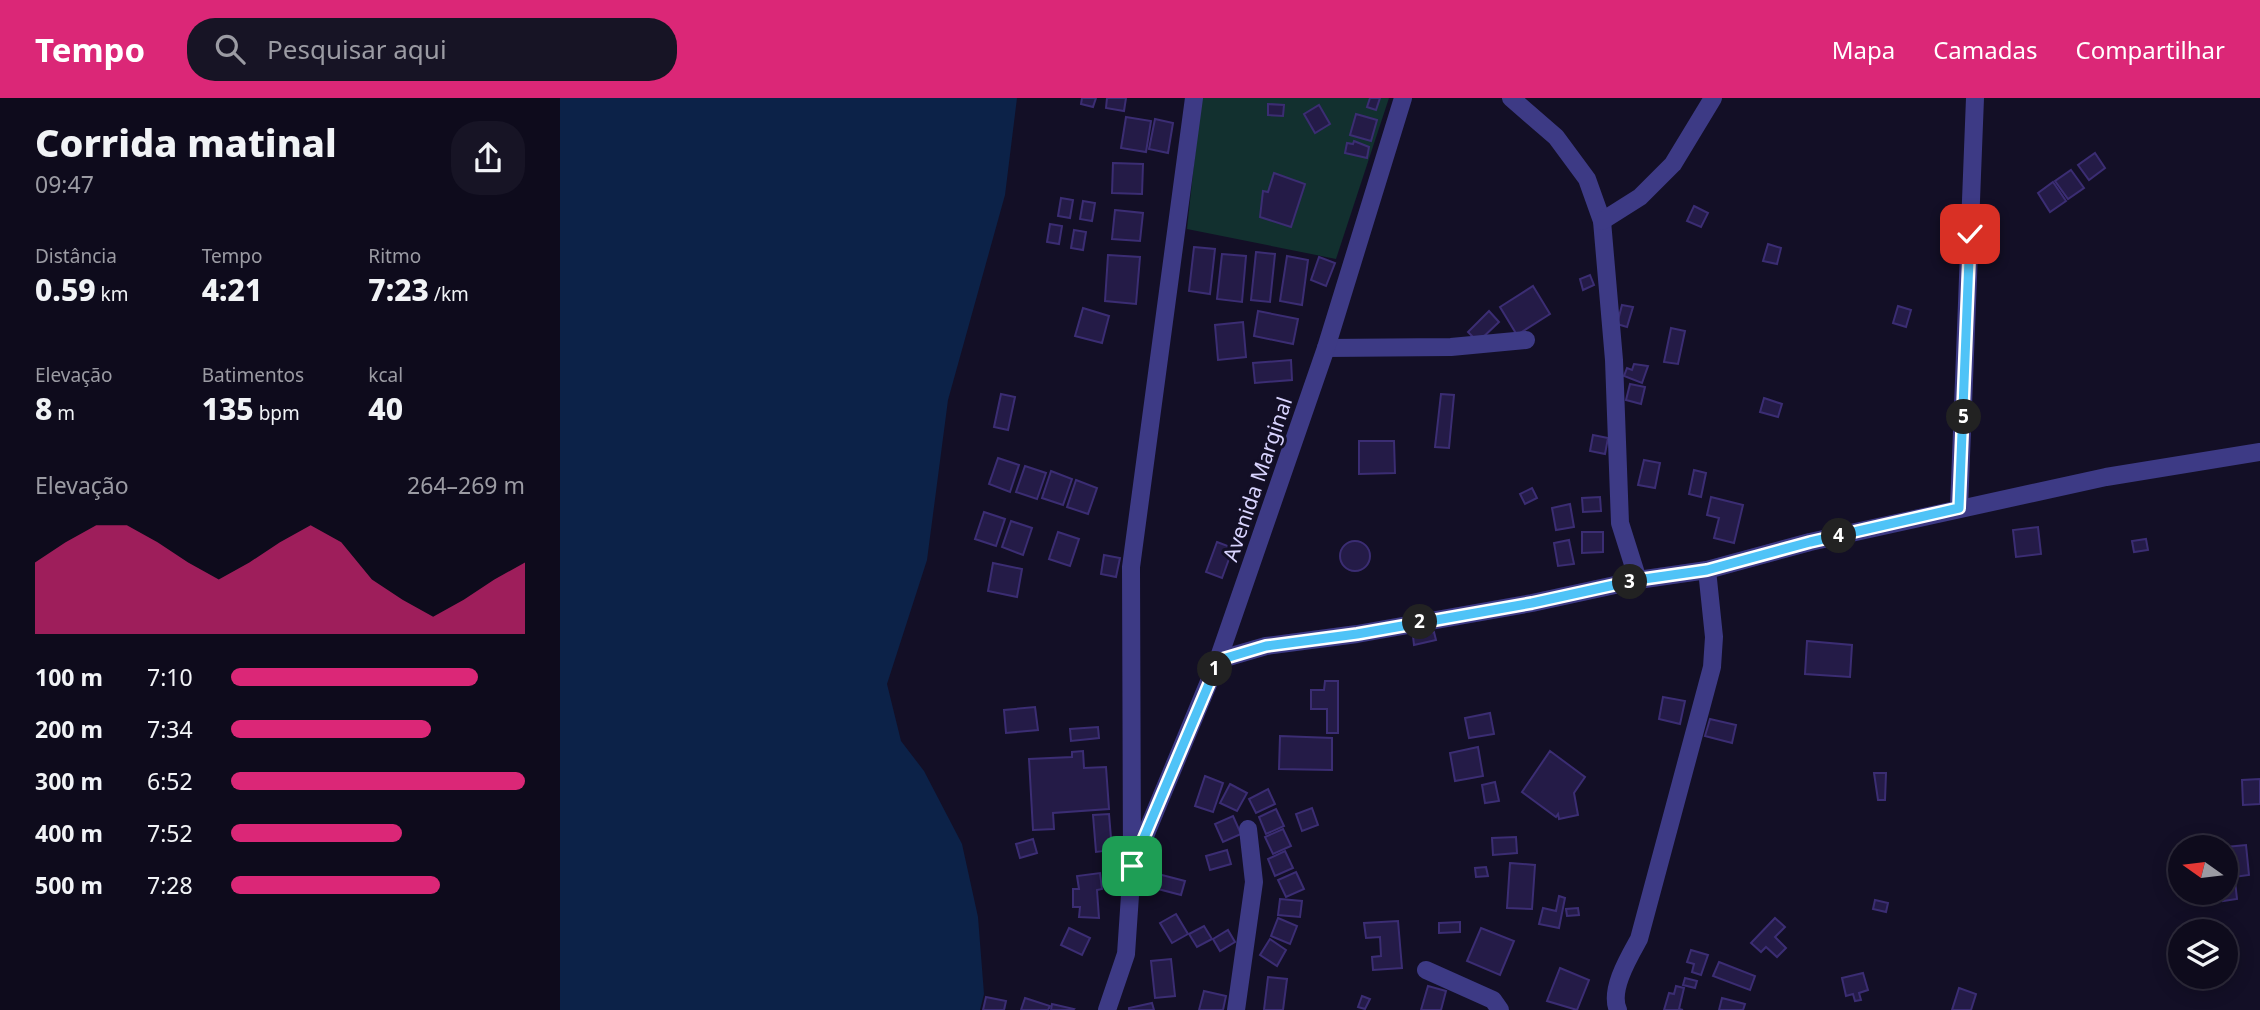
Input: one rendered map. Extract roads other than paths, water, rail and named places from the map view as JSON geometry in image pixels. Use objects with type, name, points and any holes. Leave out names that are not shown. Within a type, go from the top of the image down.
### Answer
[{"type":"street","name":"Avenida Marginal","points":[[1107,1010],[1126,954],[1132,866],[1131,566],[1194,98]]},
{"type":"street","name":"Avenida Marginal","points":[[1132,866],[1219,660],[1326,348],[1403,98]]},
{"type":"street","points":[[1511,98],[1556,137],[1587,179],[1602,220],[1614,360],[1620,523],[1637,580]]},
{"type":"street","points":[[1602,220],[1640,197],[1673,164],[1713,98]]},
{"type":"street","points":[[1959,508],[1975,98]]},
{"type":"street","points":[[1326,348],[1451,347],[1526,340]]},
{"type":"street","points":[[1219,660],[1266,646],[1532,603],[1637,580],[1707,570],[1810,542],[1959,508],[2106,477],[2260,452]]},
{"type":"street","points":[[1618,1010],[1615,1003],[1625,965],[1639,939],[1712,667],[1714,637],[1707,570]]},
{"type":"street","points":[[1236,1010],[1254,882],[1248,829]]},
{"type":"street","points":[[1426,970],[1493,1000],[1500,1010]]},
{"type":"water","points":[[560,98],[1017,98],[1005,195],[948,400],[927,560],[887,684],[901,741],[924,771],[962,844],[978,917],[984,994],[980,1010],[560,1010]]}]
